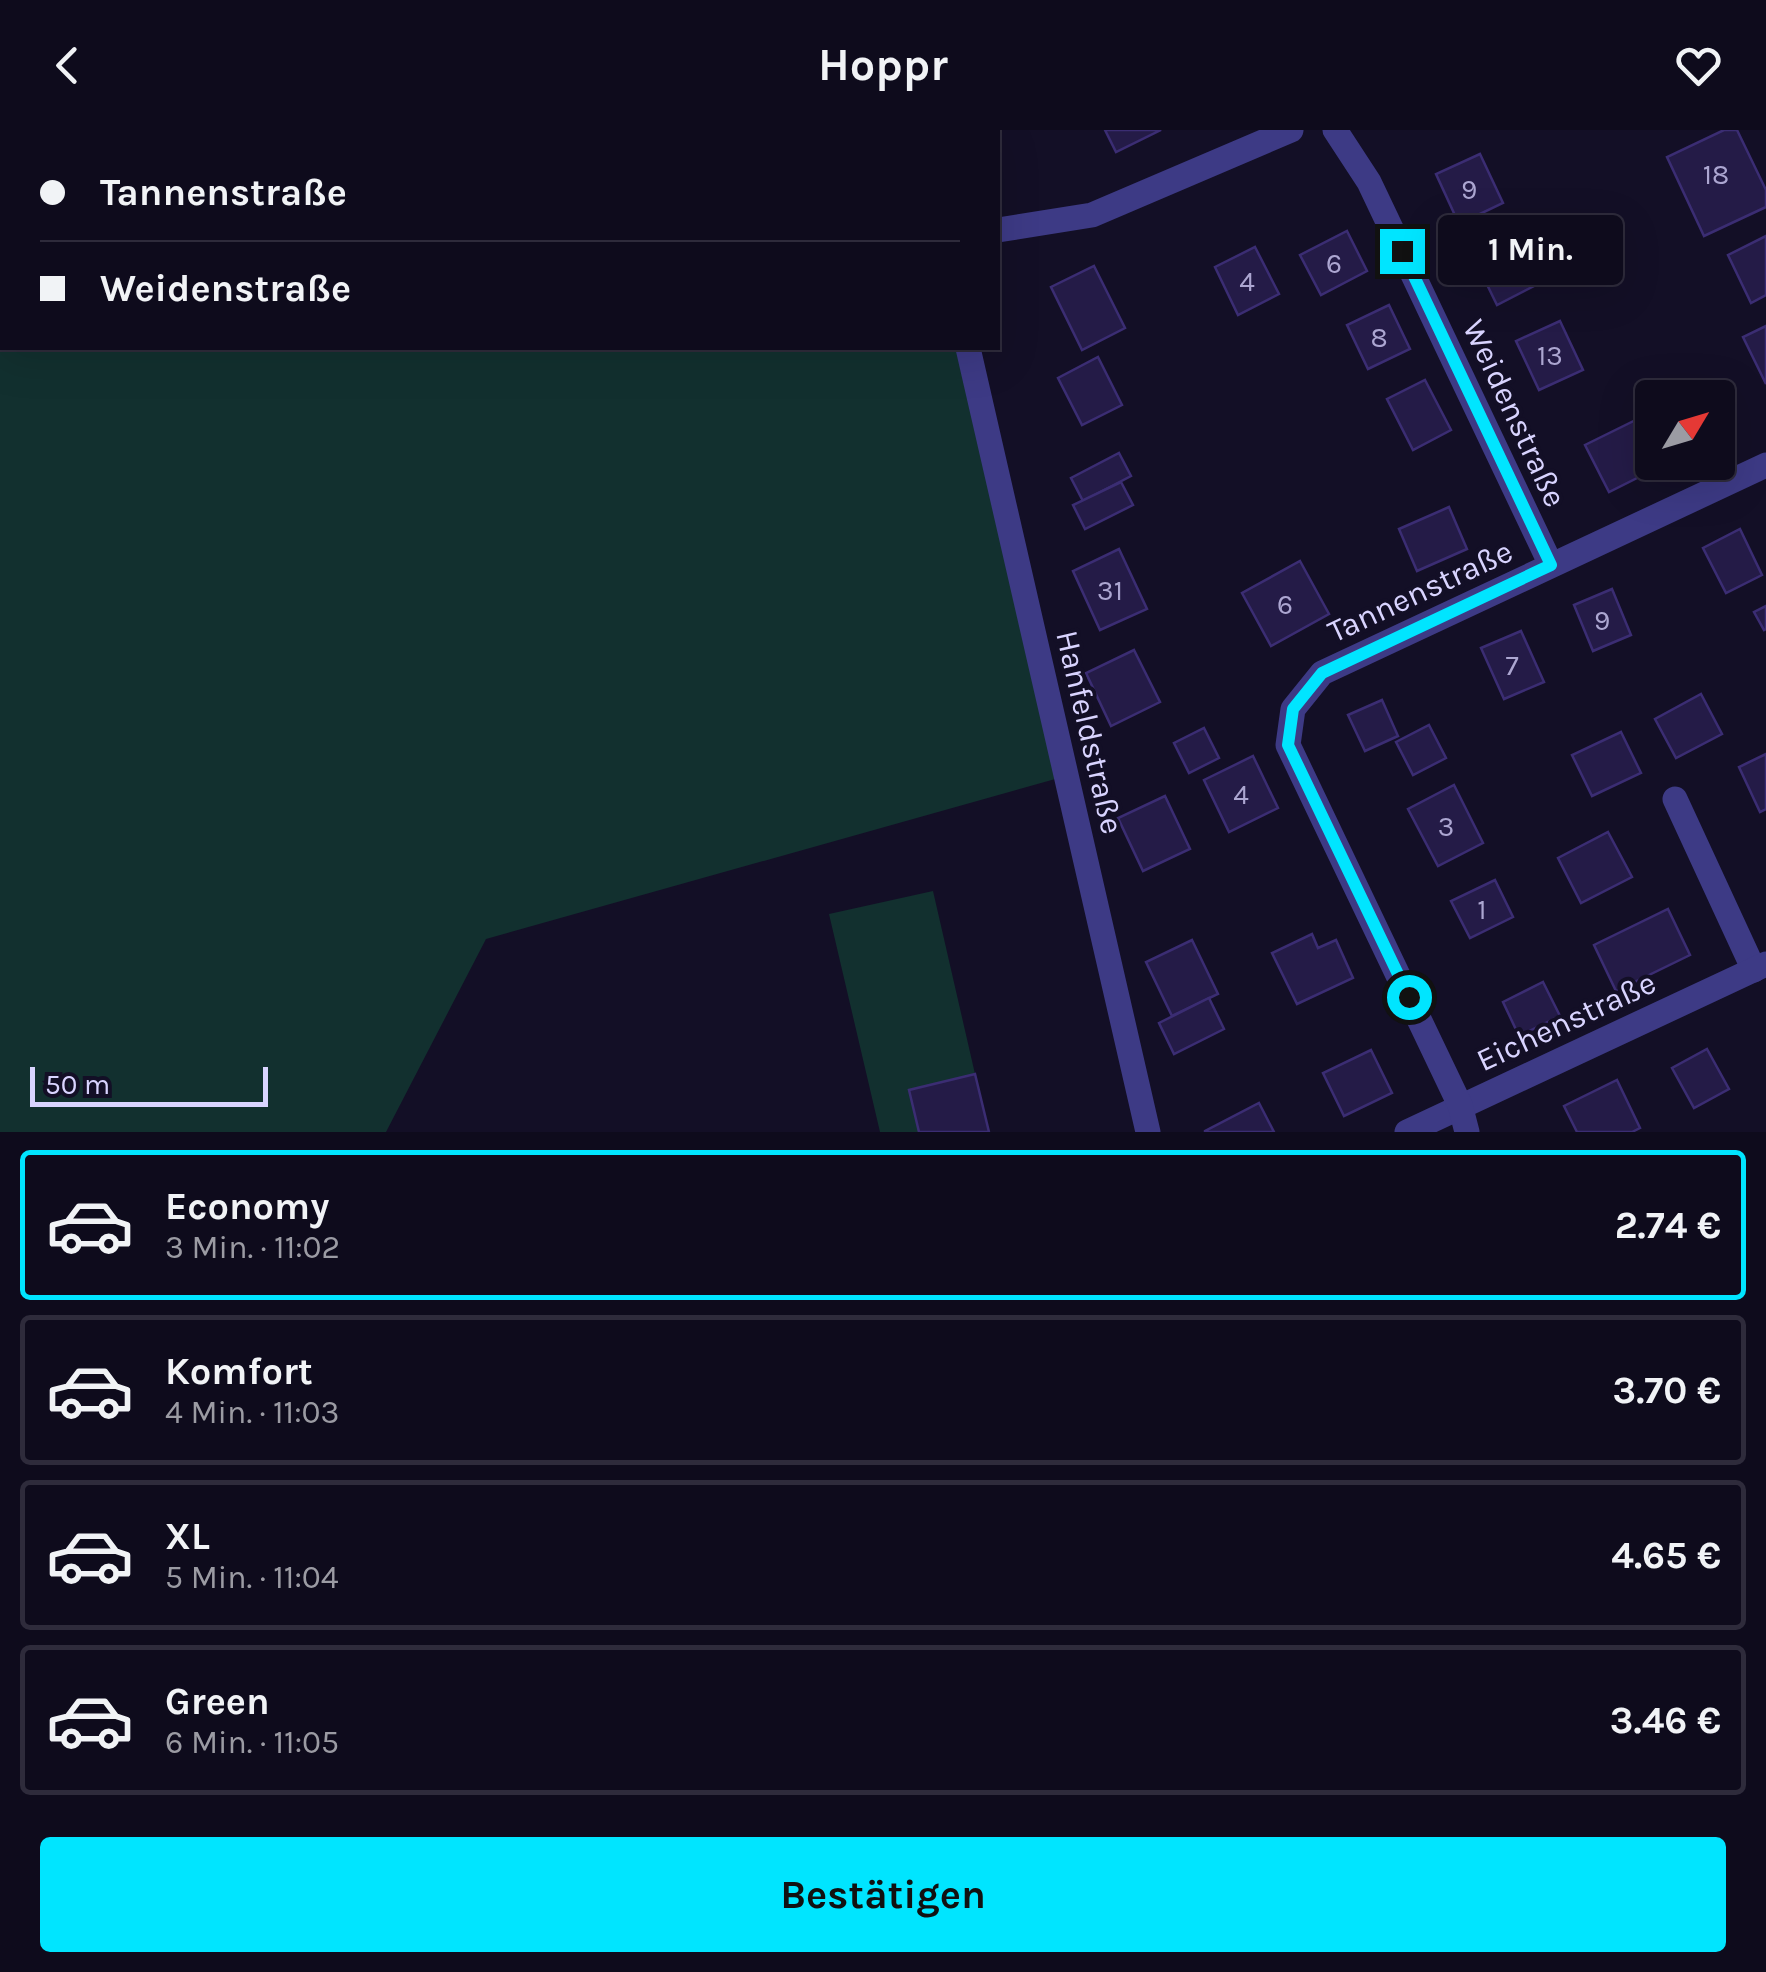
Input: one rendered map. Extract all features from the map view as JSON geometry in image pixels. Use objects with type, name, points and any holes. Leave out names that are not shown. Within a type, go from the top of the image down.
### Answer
[{"type":"street","points":[[1000,230],[1092,215],[1291,130]]},
{"type":"street","name":"Weidenstraße","points":[[1335,130],[1369,182],[1551,565]]},
{"type":"street","name":"Hanfeldstraße","points":[[968,350],[1148,1132]]},
{"type":"street","name":"Tannenstraße","points":[[1467,1132],[1460,1106],[1288,745],[1293,709],[1322,673],[1766,464]]},
{"type":"street","name":"Eichenstraße","points":[[1406,1132],[1760,967],[1675,798]]},
{"type":"green space","points":[[0,350],[968,350],[1066,776],[486,939],[386,1132],[0,1132]]},
{"type":"green space","points":[[933,891],[975,1074],[910,1090],[919,1132],[880,1132],[829,914]]},
{"type":"building","points":[[1105,130],[1161,130],[1116,152]]},
{"type":"building","points":[[1724,130],[1737,130],[1766,190],[1766,207],[1704,236],[1667,157]]},
{"type":"building","points":[[1480,154],[1503,203],[1459,224],[1436,174]]},
{"type":"building","points":[[1347,231],[1367,271],[1321,295],[1300,255]]},
{"type":"building","points":[[1766,236],[1766,295],[1751,303],[1728,255]]},
{"type":"building","points":[[1516,239],[1538,284],[1497,305],[1475,260]]},
{"type":"building","points":[[1255,247],[1279,294],[1238,315],[1215,267]]},
{"type":"building","points":[[1094,266],[1125,328],[1082,350],[1051,287]]},
{"type":"building","points":[[1389,305],[1410,349],[1368,369],[1347,325]]},
{"type":"building","points":[[1560,321],[1583,370],[1539,390],[1516,341]]},
{"type":"building","points":[[1766,326],[1766,384],[1743,337]]},
{"type":"building","points":[[1098,357],[1122,405],[1082,425],[1058,378]]},
{"type":"building","points":[[1425,380],[1451,430],[1413,450],[1387,399]]},
{"type":"building","points":[[1635,420],[1635,479],[1609,492],[1585,445]]},
{"type":"building","points":[[1119,453],[1131,476],[1083,501],[1071,478]]},
{"type":"building","points":[[1121,482],[1133,505],[1085,529],[1073,505]]},
{"type":"building","points":[[1449,507],[1467,549],[1417,571],[1399,529]]},
{"type":"building","points":[[1740,529],[1762,575],[1726,593],[1703,548]]},
{"type":"building","points":[[1119,549],[1147,609],[1100,630],[1073,571]]},
{"type":"building","points":[[1300,561],[1329,614],[1271,646],[1242,593]]},
{"type":"building","points":[[1612,589],[1631,635],[1593,651],[1574,605]]},
{"type":"building","points":[[1766,606],[1766,629],[1764,630],[1754,612]]},
{"type":"building","points":[[1521,631],[1544,682],[1504,699],[1481,648]]},
{"type":"building","points":[[1134,650],[1160,702],[1111,726],[1086,673]]},
{"type":"building","points":[[1701,694],[1722,734],[1676,758],[1655,719]]},
{"type":"building","points":[[1382,700],[1398,736],[1365,751],[1348,715]]},
{"type":"building","points":[[1429,725],[1446,758],[1413,775],[1396,742]]},
{"type":"building","points":[[1204,728],[1219,758],[1189,773],[1174,743]]},
{"type":"building","points":[[1621,732],[1641,773],[1592,796],[1572,755]]},
{"type":"building","points":[[1766,754],[1766,809],[1760,812],[1739,767]]},
{"type":"building","points":[[1253,756],[1278,808],[1229,832],[1204,780]]},
{"type":"building","points":[[1454,785],[1483,843],[1438,866],[1408,809]]},
{"type":"building","points":[[1165,796],[1190,849],[1143,871],[1118,818]]},
{"type":"building","points":[[1608,832],[1632,877],[1581,903],[1558,858]]},
{"type":"building","points":[[1495,880],[1513,917],[1470,938],[1451,901]]},
{"type":"building","points":[[1668,909],[1690,955],[1616,991],[1594,945]]},
{"type":"building","points":[[1312,934],[1318,948],[1336,940],[1353,978],[1297,1004],[1272,953]]},
{"type":"building","points":[[1192,940],[1218,994],[1172,1016],[1146,962]]},
{"type":"building","points":[[1543,982],[1560,1016],[1519,1036],[1503,1002]]},
{"type":"building","points":[[1209,998],[1224,1029],[1174,1054],[1159,1023]]},
{"type":"building","points":[[1707,1049],[1729,1089],[1694,1108],[1672,1068]]},
{"type":"building","points":[[1371,1050],[1392,1093],[1344,1116],[1323,1073]]},
{"type":"building","points":[[975,1074],[989,1132],[919,1132],[909,1090]]},
{"type":"building","points":[[1617,1080],[1640,1128],[1632,1132],[1577,1132],[1564,1106]]},
{"type":"building","points":[[1259,1103],[1274,1132],[1205,1132],[1205,1131]]},
{"type":"route","points":[[1402,251],[1551,565],[1322,673],[1293,709],[1288,745],[1409,997]]}]
